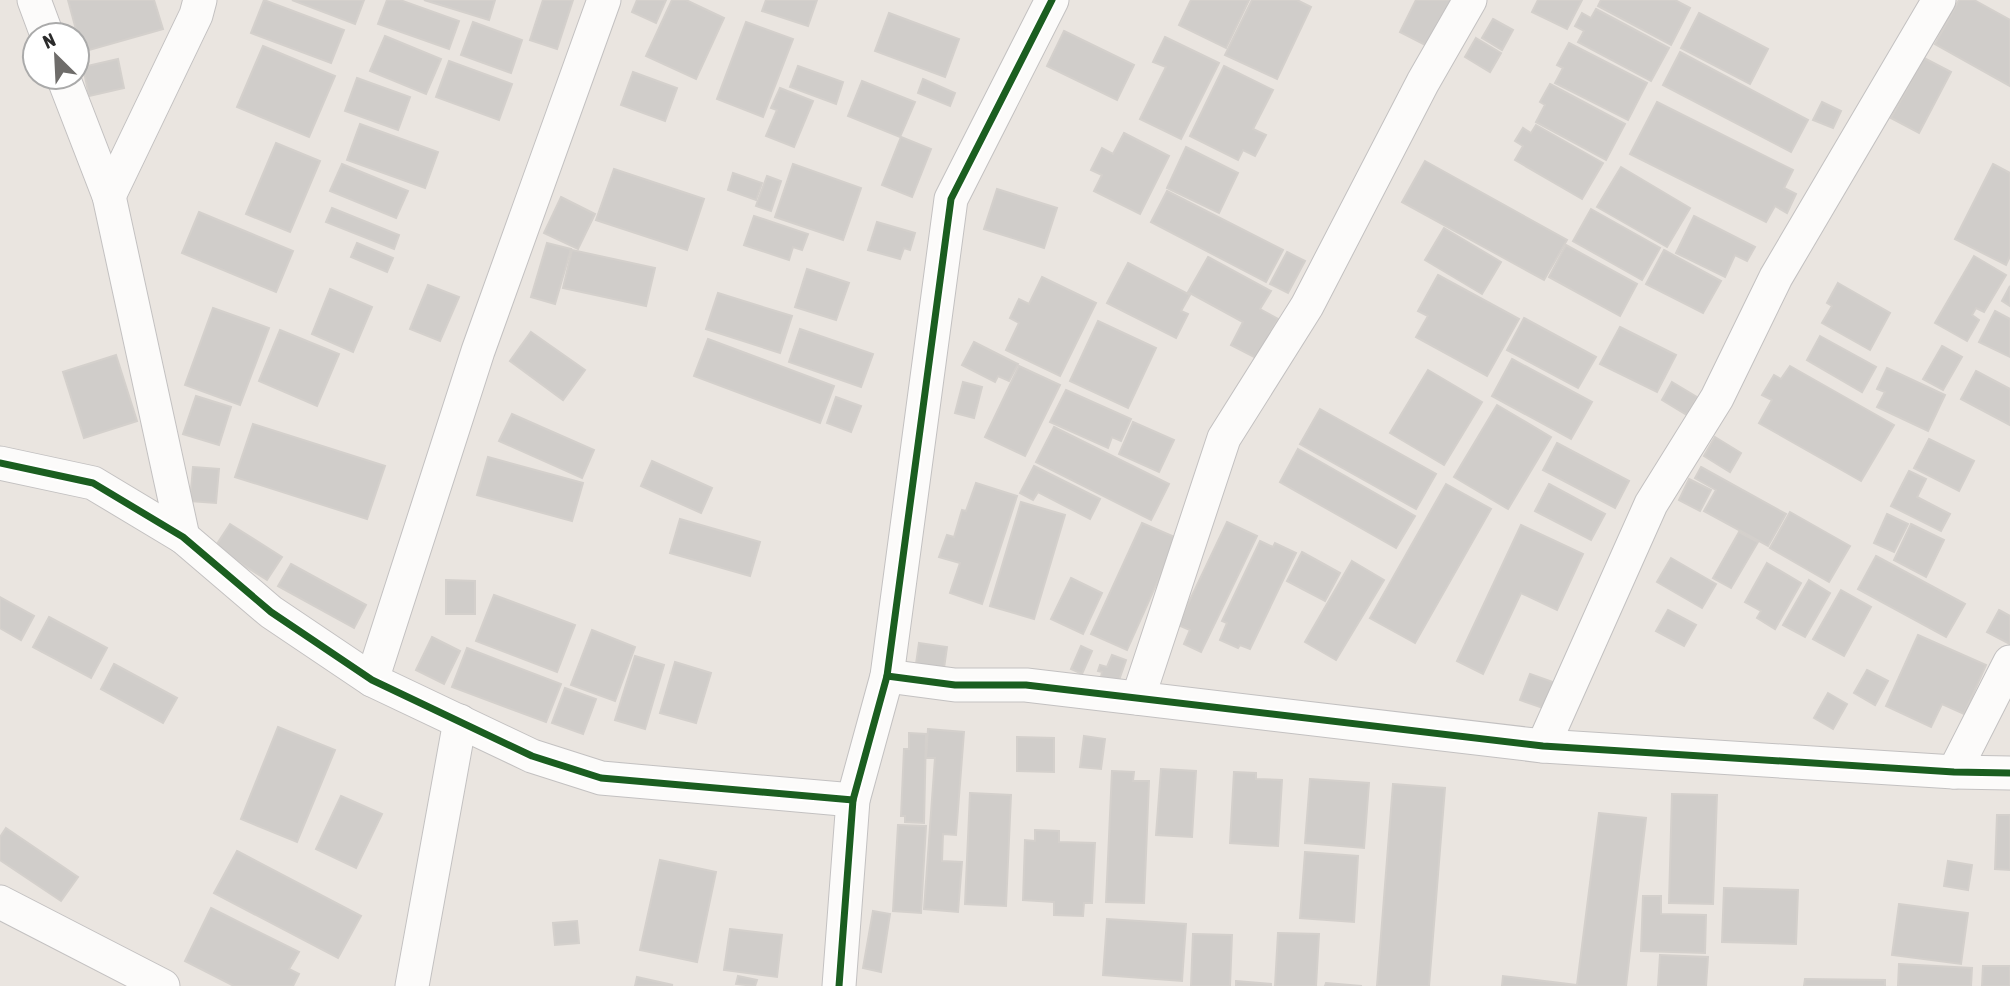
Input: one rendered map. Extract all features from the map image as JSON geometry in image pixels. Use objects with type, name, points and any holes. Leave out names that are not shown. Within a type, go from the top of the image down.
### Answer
[{"type":"street","points":[[34,0],[42,21]]},
{"type":"street","points":[[109,196],[196,15],[200,0]]},
{"type":"street","points":[[372,680],[478,351],[604,0]]},
{"type":"street","points":[[839,986],[853,800],[887,676],[951,199],[1052,0]]},
{"type":"street","points":[[1138,698],[1224,438],[1307,306],[1423,82],[1470,0]]},
{"type":"street","points":[[1543,746],[1651,503],[1717,398],[1776,277],[1939,0]]},
{"type":"street","points":[[68,91],[109,196],[183,537]]},
{"type":"street","points":[[0,463],[93,483],[183,537],[271,611],[372,680],[532,756],[601,778],[853,800]]},
{"type":"street","points":[[1954,772],[2010,662]]},
{"type":"street","points":[[887,676],[955,684],[1026,685],[1543,746],[1954,772],[2010,773]]},
{"type":"street","points":[[412,986],[460,722]]},
{"type":"street","points":[[0,902],[163,986]]},
{"type":"building","points":[[68,0],[154,0],[163,29],[91,49],[91,21],[74,21]]},
{"type":"building","points":[[264,0],[344,30],[331,63],[251,33]]},
{"type":"building","points":[[292,0],[364,0],[355,24]]},
{"type":"building","points":[[387,0],[400,0],[459,21],[449,49],[378,24]]},
{"type":"building","points":[[424,0],[495,0],[489,20]]},
{"type":"building","points":[[543,0],[573,0],[557,49],[530,40]]},
{"type":"building","points":[[637,0],[666,0],[656,23],[632,12]]},
{"type":"building","points":[[672,0],[686,0],[724,18],[696,79],[646,56]]},
{"type":"building","points":[[766,0],[817,0],[808,26],[762,11]]},
{"type":"building","points":[[1191,0],[1249,0],[1226,48],[1179,25]]},
{"type":"building","points":[[1252,0],[1297,0],[1311,7],[1277,79],[1225,55]]},
{"type":"building","points":[[1416,0],[1453,0],[1429,47],[1400,32]]},
{"type":"building","points":[[1538,0],[1582,0],[1567,29],[1532,12]]},
{"type":"building","points":[[1601,0],[1675,0],[1690,8],[1671,45],[1598,6]]},
{"type":"building","points":[[1959,0],[1974,0],[2010,20],[2010,86],[1935,44]]},
{"type":"building","points":[[1596,9],[1669,48],[1651,81],[1578,42],[1584,31],[1575,26],[1582,13],[1591,18]]},
{"type":"building","points":[[889,13],[959,39],[945,77],[875,51]]},
{"type":"building","points":[[1699,13],[1768,49],[1750,84],[1681,48]]},
{"type":"building","points":[[1493,19],[1513,30],[1502,50],[1482,38]]},
{"type":"building","points":[[473,22],[522,40],[511,73],[461,55]]},
{"type":"building","points":[[746,22],[793,39],[763,117],[717,99]]},
{"type":"building","points":[[1064,31],[1134,65],[1117,100],[1047,66]]},
{"type":"building","points":[[385,36],[441,59],[426,94],[370,71]]},
{"type":"building","points":[[1165,37],[1219,63],[1181,139],[1140,119],[1166,67],[1153,62]]},
{"type":"building","points":[[1476,38],[1501,53],[1490,72],[1465,57]]},
{"type":"building","points":[[1569,43],[1647,83],[1628,120],[1555,83],[1563,68],[1557,65]]},
{"type":"building","points":[[263,46],[335,76],[309,137],[237,107]]},
{"type":"building","points":[[1680,52],[1808,120],[1791,152],[1663,85]]},
{"type":"building","points":[[1924,58],[1951,72],[1919,133],[1891,118]]},
{"type":"building","points":[[118,59],[124,88],[89,96],[91,65]]},
{"type":"building","points":[[449,61],[512,84],[499,120],[436,97]]},
{"type":"building","points":[[798,66],[843,82],[836,104],[790,87]]},
{"type":"building","points":[[1224,66],[1273,90],[1253,129],[1266,135],[1255,156],[1243,150],[1238,160],[1190,136]]},
{"type":"building","points":[[633,72],[677,88],[665,121],[621,105]]},
{"type":"building","points":[[357,78],[410,97],[398,130],[345,111]]},
{"type":"building","points":[[923,79],[955,93],[950,106],[918,93]]},
{"type":"building","points":[[862,81],[915,102],[900,137],[848,116]]},
{"type":"building","points":[[1550,84],[1625,124],[1606,160],[1536,122],[1545,105],[1540,102]]},
{"type":"building","points":[[780,88],[813,101],[794,147],[766,136],[777,110],[771,108]]},
{"type":"building","points":[[1657,102],[1793,170],[1784,188],[1796,194],[1787,213],[1775,206],[1766,222],[1630,154]]},
{"type":"building","points":[[1822,102],[1841,111],[1833,128],[1813,120]]},
{"type":"building","points":[[360,124],[438,152],[425,188],[347,160]]},
{"type":"building","points":[[1536,125],[1603,163],[1582,199],[1515,160],[1523,146],[1515,141],[1523,128],[1531,133]]},
{"type":"building","points":[[1124,133],[1169,156],[1140,214],[1094,191],[1102,175],[1091,170],[1102,148],[1113,154]]},
{"type":"building","points":[[901,137],[931,149],[912,197],[882,185]]},
{"type":"building","points":[[276,143],[320,161],[290,232],[246,214]]},
{"type":"building","points":[[1186,147],[1238,173],[1219,213],[1167,188]]},
{"type":"building","points":[[1425,161],[1567,240],[1544,280],[1402,202]]},
{"type":"building","points":[[342,164],[408,191],[396,218],[330,191]]},
{"type":"building","points":[[793,164],[861,188],[843,240],[775,217]]},
{"type":"building","points":[[1993,164],[2010,173],[2010,256],[2006,265],[1955,239]]},
{"type":"building","points":[[1621,167],[1690,208],[1667,247],[1597,207]]},
{"type":"building","points":[[614,169],[704,199],[687,250],[596,220]]},
{"type":"building","points":[[733,173],[762,183],[756,200],[728,190]]},
{"type":"building","points":[[767,176],[781,181],[771,211],[756,206]]},
{"type":"building","points":[[997,189],[1057,208],[1044,248],[984,229]]},
{"type":"building","points":[[1167,191],[1283,250],[1266,282],[1151,222]]},
{"type":"building","points":[[561,197],[595,214],[578,249],[544,233]]},
{"type":"building","points":[[332,208],[399,235],[394,249],[326,222]]},
{"type":"building","points":[[1591,209],[1660,248],[1642,280],[1573,241]]},
{"type":"building","points":[[199,212],[293,251],[276,292],[182,253]]},
{"type":"building","points":[[754,216],[808,234],[802,250],[793,247],[789,260],[744,245]]},
{"type":"building","points":[[1694,216],[1755,247],[1747,261],[1735,255],[1725,277],[1676,253]]},
{"type":"building","points":[[877,222],[915,233],[910,250],[904,248],[900,259],[868,250]]},
{"type":"building","points":[[1444,228],[1501,262],[1482,294],[1425,260]]},
{"type":"building","points":[[357,243],[393,258],[387,272],[351,257]]},
{"type":"building","points":[[547,243],[571,249],[555,304],[531,297]]},
{"type":"building","points":[[1566,245],[1637,284],[1620,316],[1549,277]]},
{"type":"building","points":[[572,250],[655,268],[646,306],[563,288]]},
{"type":"building","points":[[1664,250],[1721,281],[1703,313],[1646,284]]},
{"type":"building","points":[[1287,252],[1305,261],[1288,293],[1270,284]]},
{"type":"building","points":[[1974,256],[2006,275],[1984,312],[1976,308],[1972,315],[1979,320],[1967,341],[1935,323]]},
{"type":"building","points":[[1208,257],[1271,291],[1260,309],[1278,319],[1256,358],[1231,345],[1243,322],[1188,292]]},
{"type":"building","points":[[1128,263],[1190,295],[1181,311],[1188,314],[1176,338],[1107,303]]},
{"type":"building","points":[[807,269],[849,283],[836,320],[795,307]]},
{"type":"building","points":[[1438,275],[1519,319],[1487,376],[1416,337],[1428,316],[1418,311]]},
{"type":"building","points":[[1042,277],[1096,303],[1060,376],[1006,350],[1019,323],[1010,318],[1019,299],[1029,304]]},
{"type":"building","points":[[1838,283],[1890,313],[1870,350],[1822,323],[1832,306],[1827,303]]},
{"type":"building","points":[[428,285],[459,297],[440,341],[410,329]]},
{"type":"building","points":[[2010,286],[2010,306],[2002,301]]},
{"type":"building","points":[[330,289],[372,307],[353,352],[312,334]]},
{"type":"building","points":[[718,293],[792,316],[780,353],[706,329]]},
{"type":"building","points":[[213,308],[269,328],[240,405],[185,385]]},
{"type":"building","points":[[1995,311],[2010,319],[2010,357],[1979,342]]},
{"type":"building","points":[[1524,318],[1596,357],[1578,388],[1507,350]]},
{"type":"building","points":[[1098,321],[1156,348],[1128,408],[1070,381]]},
{"type":"building","points":[[1620,327],[1676,355],[1657,392],[1600,364]]},
{"type":"building","points":[[800,329],[873,354],[861,387],[789,362]]},
{"type":"building","points":[[280,330],[339,354],[317,406],[259,381]]},
{"type":"building","points":[[531,332],[585,370],[563,400],[510,361]]},
{"type":"building","points":[[1820,336],[1876,367],[1862,392],[1807,360]]},
{"type":"building","points":[[708,339],[834,386],[820,423],[694,376]]},
{"type":"building","points":[[974,342],[1018,364],[1009,381],[998,376],[995,382],[962,365]]},
{"type":"building","points":[[1942,346],[1962,357],[1943,390],[1923,379]]},
{"type":"building","points":[[116,355],[137,421],[84,438],[63,372]]},
{"type":"building","points":[[1512,359],[1592,402],[1571,439],[1492,396]]},
{"type":"building","points":[[1019,366],[1060,385],[1025,456],[985,437]]},
{"type":"building","points":[[1790,366],[1894,425],[1861,481],[1759,423],[1772,400],[1762,395],[1774,375],[1781,379]]},
{"type":"building","points":[[1887,368],[1945,395],[1928,431],[1877,407],[1885,392],[1877,389]]},
{"type":"building","points":[[1428,370],[1482,402],[1444,465],[1390,433]]},
{"type":"building","points":[[1976,371],[2010,389],[2010,425],[1961,399]]},
{"type":"building","points":[[963,382],[982,387],[974,418],[955,413]]},
{"type":"building","points":[[1672,382],[1697,397],[1687,415],[1662,400]]},
{"type":"building","points":[[1066,390],[1131,419],[1121,441],[1112,437],[1108,448],[1050,422]]},
{"type":"building","points":[[196,396],[231,407],[219,445],[183,434]]},
{"type":"building","points":[[836,397],[861,406],[851,432],[827,423]]},
{"type":"building","points":[[1497,405],[1551,437],[1508,509],[1454,477]]},
{"type":"building","points":[[1320,409],[1436,474],[1416,509],[1300,444]]},
{"type":"building","points":[[512,414],[594,450],[582,478],[499,441]]},
{"type":"building","points":[[1133,422],[1174,440],[1159,472],[1119,454]]},
{"type":"building","points":[[253,424],[385,466],[367,519],[235,477]]},
{"type":"building","points":[[1054,427],[1169,484],[1151,520],[1036,462]]},
{"type":"building","points":[[1715,437],[1741,453],[1730,472],[1704,456]]},
{"type":"building","points":[[1929,439],[1974,461],[1959,491],[1914,468]]},
{"type":"building","points":[[1557,443],[1629,481],[1615,508],[1543,470]]},
{"type":"building","points":[[1298,449],[1415,516],[1396,548],[1280,482]]},
{"type":"building","points":[[488,457],[583,483],[572,521],[477,495]]},
{"type":"building","points":[[652,461],[712,488],[701,513],[641,486]]},
{"type":"building","points":[[1034,466],[1100,499],[1090,519],[1038,492],[1033,500],[1020,493]]},
{"type":"building","points":[[193,467],[219,469],[216,503],[190,501]]},
{"type":"building","points":[[1701,467],[1786,514],[1768,546],[1704,511],[1716,490],[1695,478]]},
{"type":"building","points":[[1909,471],[1926,479],[1917,497],[1950,514],[1941,531],[1891,506]]},
{"type":"building","points":[[1689,479],[1711,490],[1700,511],[1679,500]]},
{"type":"building","points":[[976,483],[1017,496],[982,604],[950,593],[960,563],[939,557],[947,535],[954,537],[962,510],[966,511]]},
{"type":"building","points":[[1446,484],[1491,509],[1415,643],[1370,618]]},
{"type":"building","points":[[1549,484],[1605,514],[1591,540],[1535,511]]},
{"type":"building","points":[[1021,502],[1065,515],[1034,619],[990,606]]},
{"type":"building","points":[[1790,512],[1850,546],[1829,582],[1770,548]]},
{"type":"building","points":[[1887,514],[1908,524],[1894,552],[1874,543]]},
{"type":"building","points":[[680,519],[760,542],[750,576],[670,553]]},
{"type":"building","points":[[1227,522],[1257,536],[1201,652],[1184,644],[1190,630],[1178,625]]},
{"type":"building","points":[[1142,523],[1177,538],[1127,650],[1091,634]]},
{"type":"building","points":[[230,524],[282,557],[267,580],[215,547]]},
{"type":"building","points":[[1911,524],[1944,540],[1926,577],[1894,560]]},
{"type":"building","points":[[1521,525],[1583,554],[1557,610],[1521,593],[1483,674],[1457,661]]},
{"type":"building","points":[[1739,532],[1758,542],[1731,588],[1713,578]]},
{"type":"building","points":[[1260,541],[1273,547],[1275,543],[1296,553],[1250,649],[1240,645],[1238,648],[1220,640],[1227,623],[1222,621]]},
{"type":"building","points":[[1302,552],[1340,573],[1325,601],[1287,581]]},
{"type":"building","points":[[1876,556],[1965,604],[1946,637],[1858,589]]},
{"type":"building","points":[[1671,558],[1716,584],[1702,608],[1657,582]]},
{"type":"building","points":[[1352,561],[1384,580],[1336,660],[1305,642]]},
{"type":"building","points":[[1767,563],[1801,583],[1775,629],[1757,618],[1761,611],[1745,602]]},
{"type":"building","points":[[291,564],[366,605],[354,628],[278,586]]},
{"type":"building","points":[[1071,578],[1102,593],[1083,634],[1051,619]]},
{"type":"building","points":[[446,580],[475,581],[475,614],[446,614]]},
{"type":"building","points":[[1809,580],[1830,593],[1805,637],[1783,625]]},
{"type":"building","points":[[1841,590],[1871,607],[1844,656],[1813,639]]},
{"type":"building","points":[[494,595],[575,625],[557,672],[476,641]]},
{"type":"building","points":[[0,597],[34,616],[21,640],[0,628]]},
{"type":"building","points":[[1668,610],[1696,625],[1684,646],[1656,631]]},
{"type":"building","points":[[1999,610],[2010,616],[2010,644],[1987,632]]},
{"type":"building","points":[[49,617],[107,648],[91,678],[33,647]]},
{"type":"building","points":[[592,630],[635,647],[615,701],[571,685]]},
{"type":"building","points":[[1918,635],[1986,665],[1964,714],[1942,704],[1931,727],[1886,706]]},
{"type":"building","points":[[432,637],[460,651],[444,684],[416,670]]},
{"type":"building","points":[[919,643],[947,647],[944,668],[916,664]]},
{"type":"building","points":[[1081,646],[1092,651],[1082,674],[1071,669]]},
{"type":"building","points":[[467,648],[561,684],[546,722],[452,687]]},
{"type":"building","points":[[1112,655],[1126,660],[1118,683],[1101,677],[1102,672],[1098,671],[1100,665],[1107,667]]},
{"type":"building","points":[[635,656],[664,665],[645,729],[615,720]]},
{"type":"building","points":[[675,662],[711,673],[696,723],[660,713]]},
{"type":"building","points":[[114,664],[177,698],[163,723],[101,689]]},
{"type":"building","points":[[1867,670],[1888,681],[1875,705],[1854,693]]},
{"type":"building","points":[[1530,674],[1553,682],[1543,708],[1520,700]]},
{"type":"building","points":[[565,688],[596,699],[583,734],[552,723]]},
{"type":"building","points":[[1828,693],[1847,704],[1833,729],[1814,718]]},
{"type":"building","points":[[278,727],[335,750],[297,842],[241,819]]},
{"type":"building","points":[[928,729],[964,732],[956,835],[943,834],[942,861],[962,862],[958,912],[924,909],[935,758],[926,758]]},
{"type":"building","points":[[909,733],[926,734],[924,823],[905,822],[905,816],[901,816],[904,749],[909,749]]},
{"type":"building","points":[[1084,736],[1105,739],[1101,769],[1080,767]]},
{"type":"building","points":[[1017,737],[1054,738],[1054,772],[1017,771]]},
{"type":"building","points":[[1161,769],[1196,771],[1192,837],[1156,835]]},
{"type":"building","points":[[1112,771],[1134,772],[1133,781],[1149,781],[1144,903],[1106,902]]},
{"type":"building","points":[[1234,772],[1256,773],[1256,779],[1282,780],[1278,846],[1230,843]]},
{"type":"building","points":[[1310,779],[1369,783],[1364,848],[1305,843]]},
{"type":"building","points":[[1393,784],[1445,788],[1429,986],[1377,986]]},
{"type":"building","points":[[970,793],[1011,795],[1006,906],[965,904]]},
{"type":"building","points":[[1672,794],[1717,795],[1713,904],[1669,903]]},
{"type":"building","points":[[341,796],[382,814],[356,868],[316,849]]},
{"type":"building","points":[[1599,813],[1646,818],[1626,986],[1502,986],[1503,976],[1577,985]]},
{"type":"building","points":[[1997,815],[2010,815],[2010,870],[1995,869]]},
{"type":"building","points":[[898,825],[926,826],[921,913],[893,911]]},
{"type":"building","points":[[6,828],[78,877],[61,901],[0,860],[0,837]]},
{"type":"building","points":[[1035,830],[1059,831],[1059,842],[1095,843],[1092,903],[1084,903],[1083,916],[1054,915],[1054,902],[1023,900],[1025,840],[1035,841]]},
{"type":"building","points":[[237,851],[361,916],[338,958],[214,893]]},
{"type":"building","points":[[1305,852],[1358,856],[1354,922],[1300,918]]},
{"type":"building","points":[[660,860],[716,872],[697,962],[640,950]]},
{"type":"building","points":[[1948,861],[1972,865],[1968,890],[1944,886]]},
{"type":"building","points":[[1724,888],[1798,890],[1796,944],[1722,942]]},
{"type":"building","points":[[1643,896],[1661,896],[1661,914],[1706,915],[1705,953],[1641,951]]},
{"type":"building","points":[[1899,904],[1968,913],[1961,964],[1892,955]]},
{"type":"building","points":[[211,908],[299,952],[289,969],[299,974],[293,986],[234,986],[185,961]]},
{"type":"building","points":[[873,911],[890,914],[881,972],[863,968]]},
{"type":"building","points":[[1107,919],[1186,924],[1182,981],[1103,975]]},
{"type":"building","points":[[577,921],[579,943],[555,945],[553,923]]},
{"type":"building","points":[[730,929],[782,935],[777,977],[724,970]]},
{"type":"building","points":[[1278,933],[1319,934],[1316,986],[1275,986]]},
{"type":"building","points":[[1193,934],[1232,935],[1230,986],[1191,986]]},
{"type":"building","points":[[1660,955],[1708,957],[1706,986],[1658,986]]},
{"type":"building","points":[[1899,964],[1972,968],[1971,986],[1898,986]]},
{"type":"building","points":[[1983,966],[2010,966],[2010,986],[1982,986]]},
{"type":"building","points":[[738,976],[757,980],[755,986],[736,984]]},
{"type":"building","points":[[637,977],[673,985],[635,986]]},
{"type":"building","points":[[1805,979],[1885,980],[1885,986],[1804,986]]},
{"type":"building","points":[[1236,981],[1271,984],[1271,986],[1236,986]]},
{"type":"building","points":[[1326,983],[1362,986],[1325,986]]},
{"type":"cycle path","points":[[839,986],[853,800],[887,676],[951,199],[1052,0]]},
{"type":"cycle path","points":[[0,463],[93,483],[183,537],[271,612],[372,680],[532,756],[601,778],[853,800]]},
{"type":"cycle path","points":[[887,676],[955,685],[1026,685],[1543,746],[1954,772],[2010,773]]}]
